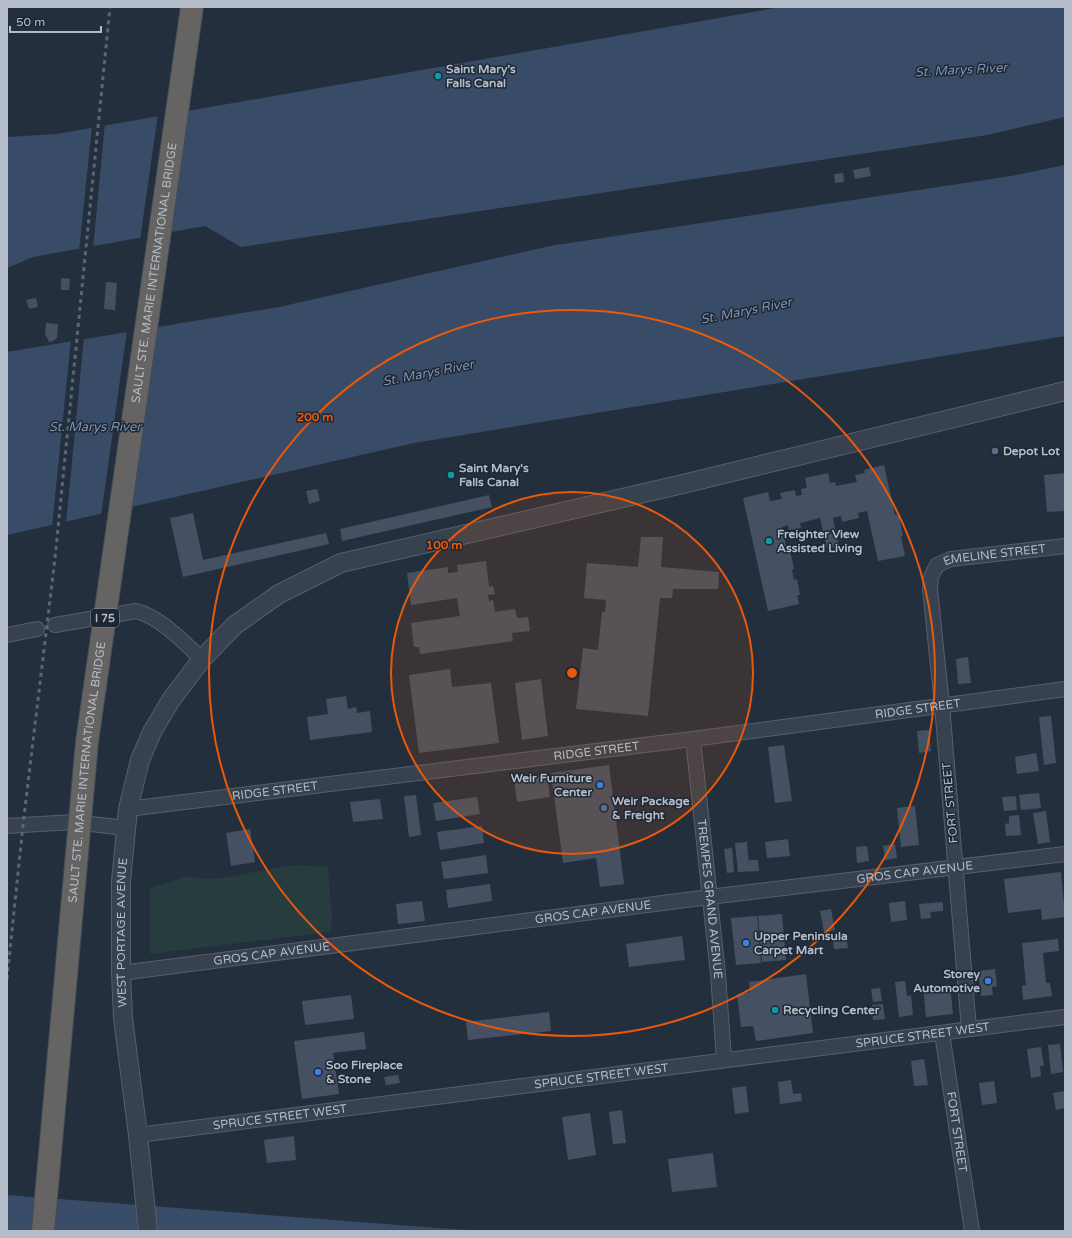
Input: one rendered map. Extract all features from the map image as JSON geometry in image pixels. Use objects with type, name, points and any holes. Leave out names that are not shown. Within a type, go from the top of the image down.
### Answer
[{"type":"highway","name":"SAULT STE. MARIE INTERNATIONAL BRIDGE","points":[[43,1231],[87,742],[192,7]]},
{"type":"street","name":"WEST PORTAGE AVENUE","points":[[148,1231],[138,1135],[123,1018],[121,973],[121,881],[128,809],[140,760],[152,732],[171,700],[202,659],[235,625],[279,594],[341,563],[683,484],[1065,391]]},
{"type":"street","name":"EMELINE STREET","points":[[931,577],[937,565],[951,559],[1065,546]]},
{"type":"street","name":"FORT STREET","points":[[931,577],[930,589],[942,705],[969,1029]]},
{"type":"street","points":[[55,625],[136,611],[145,613],[167,627],[202,659]]},
{"type":"street","points":[[7,635],[37,629]]},
{"type":"street","name":"RIDGE STREET","points":[[128,809],[693,739],[1065,689]]},
{"type":"street","name":"TREMPES GRAND AVENUE","points":[[693,739],[718,974],[724,1060]]},
{"type":"street","points":[[7,826],[73,822],[126,828]]},
{"type":"street","name":"GROS CAP AVENUE","points":[[121,973],[709,897],[1065,854]]},
{"type":"street","name":"SPRUCE STREET WEST","points":[[138,1135],[1065,1017]]},
{"type":"street","name":"FORT STREET","points":[[942,1033],[972,1231]]},
{"type":"green space","points":[[295,865],[328,867],[332,920],[330,932],[150,954],[150,888],[189,876],[201,879],[221,878]]},
{"type":"water","name":"St. Marys River","points":[[781,7],[1065,7],[1065,117],[987,135],[241,247],[205,226],[33,257],[7,268],[7,137],[57,134]]},
{"type":"water","name":"St. Marys River","points":[[1065,165],[1065,336],[414,443],[7,535],[7,352],[279,307],[550,246],[1011,176]]},
{"type":"water","points":[[7,1195],[451,1229],[488,1231],[7,1231]]},
{"type":"pier","points":[[181,110],[164,236],[140,240],[158,114]]},
{"type":"pier","points":[[105,123],[93,249],[79,251],[92,126]]},
{"type":"pier","points":[[152,326],[127,510],[101,516],[127,330]]},
{"type":"pier","points":[[84,337],[66,524],[52,527],[71,339]]},
{"type":"building","points":[[869,167],[871,176],[855,179],[853,170]]},
{"type":"building","points":[[843,173],[844,182],[835,183],[834,174]]},
{"type":"building","points":[[61,278],[70,279],[69,290],[61,290]]},
{"type":"building","points":[[106,282],[117,283],[115,310],[104,309]]},
{"type":"building","points":[[36,298],[38,307],[29,309],[26,300]]},
{"type":"building","points":[[46,323],[58,324],[57,338],[53,341],[49,342],[45,336]]},
{"type":"building","name":"Freighter View Assisted Living","points":[[884,465],[895,515],[899,515],[903,536],[901,537],[905,556],[878,561],[867,511],[858,513],[859,518],[842,522],[841,516],[833,518],[839,546],[827,549],[820,518],[800,523],[801,528],[789,530],[788,525],[782,527],[786,546],[789,546],[794,569],[792,570],[794,580],[797,579],[800,595],[797,595],[799,604],[768,611],[743,498],[768,492],[770,501],[782,499],[780,493],[795,490],[796,496],[802,495],[801,489],[807,488],[805,478],[828,473],[830,483],[835,482],[836,486],[857,482],[855,475],[865,473],[864,470]]},
{"type":"building","points":[[1065,473],[1065,511],[1047,512],[1044,475]]},
{"type":"building","points":[[317,489],[320,501],[309,504],[306,491]]},
{"type":"building","points":[[489,495],[492,507],[342,541],[340,529]]},
{"type":"building","points":[[193,513],[203,560],[326,533],[329,544],[183,577],[170,518]]},
{"type":"building","points":[[641,537],[663,537],[661,567],[719,572],[718,589],[673,589],[672,598],[660,598],[648,716],[576,709],[583,648],[598,650],[602,612],[605,612],[606,600],[584,598],[587,563],[638,567]]},
{"type":"building","points":[[486,561],[489,587],[493,586],[495,594],[488,595],[489,601],[493,600],[495,612],[515,609],[517,618],[528,617],[530,631],[512,633],[513,641],[420,654],[419,647],[414,647],[411,623],[460,616],[457,598],[411,605],[407,573],[448,567],[448,573],[458,572],[457,565]]},
{"type":"building","points":[[968,657],[971,683],[958,684],[956,659]]},
{"type":"building","points":[[450,669],[452,687],[491,683],[499,743],[419,753],[409,675]]},
{"type":"building","points":[[541,679],[548,736],[522,740],[515,683]]},
{"type":"building","points":[[346,696],[348,709],[356,707],[357,713],[370,711],[372,732],[310,740],[307,717],[328,714],[326,699]]},
{"type":"building","points":[[1051,716],[1056,763],[1044,765],[1039,717]]},
{"type":"building","points":[[929,730],[931,751],[919,753],[917,731]]},
{"type":"building","points":[[784,745],[792,801],[775,803],[768,747]]},
{"type":"building","points":[[1036,753],[1039,771],[1017,774],[1015,757]]},
{"type":"building","points":[[609,765],[624,884],[600,887],[596,858],[563,863],[551,773]]},
{"type":"building","points":[[547,774],[550,797],[517,802],[514,779]]},
{"type":"building","points":[[1039,793],[1041,808],[1021,810],[1019,795]]},
{"type":"building","points":[[416,795],[421,835],[409,837],[404,796]]},
{"type":"building","points":[[1016,796],[1017,810],[1004,811],[1002,797]]},
{"type":"building","points":[[477,797],[480,814],[436,821],[433,803]]},
{"type":"building","points":[[380,799],[383,819],[353,822],[350,802]]},
{"type":"building","points":[[915,806],[919,845],[901,847],[897,808]]},
{"type":"building","points":[[1046,811],[1050,842],[1038,844],[1033,813]]},
{"type":"building","points":[[1019,815],[1021,835],[1006,836],[1005,824],[1009,823],[1009,816]]},
{"type":"building","points":[[482,826],[484,843],[440,850],[437,832]]},
{"type":"building","points":[[250,829],[255,862],[231,866],[226,833]]},
{"type":"building","points":[[788,839],[790,856],[767,858],[765,842]]},
{"type":"building","points":[[747,842],[749,867],[749,860],[758,860],[759,871],[738,872],[735,843]]},
{"type":"building","points":[[895,844],[897,858],[885,860],[883,846]]},
{"type":"building","points":[[867,846],[869,861],[857,863],[856,847]]},
{"type":"building","points":[[732,848],[734,872],[727,873],[724,849]]},
{"type":"building","points":[[486,855],[488,873],[444,879],[441,862]]},
{"type":"building","points":[[1061,872],[1065,917],[1042,920],[1041,909],[1008,913],[1004,879]]},
{"type":"building","points":[[490,884],[492,901],[448,908],[446,890]]},
{"type":"building","points":[[422,901],[425,921],[398,924],[396,904]]},
{"type":"building","points":[[905,901],[907,920],[891,922],[889,903]]},
{"type":"building","points":[[943,902],[943,911],[930,912],[931,918],[921,919],[919,904]]},
{"type":"building","points":[[831,909],[835,930],[824,932],[820,911]]},
{"type":"building","points":[[782,914],[786,960],[762,962],[758,916]]},
{"type":"building","points":[[757,916],[761,963],[736,965],[731,918]]},
{"type":"building","points":[[846,934],[848,948],[834,949],[832,936]]},
{"type":"building","points":[[682,936],[685,960],[629,967],[626,944]]},
{"type":"building","points":[[1058,939],[1059,951],[1043,953],[1046,983],[1050,983],[1052,996],[1023,1000],[1022,986],[1026,985],[1022,943]]},
{"type":"building","points":[[995,969],[997,986],[992,987],[993,995],[981,996],[978,971]]},
{"type":"building","name":"Recycling Center","points":[[806,974],[813,1033],[756,1041],[753,1026],[741,1027],[737,994],[750,992],[749,982]]},
{"type":"building","points":[[905,981],[907,996],[911,995],[913,1015],[899,1017],[895,982]]},
{"type":"building","points":[[950,984],[953,1014],[926,1017],[923,986],[931,985],[932,993],[938,992],[937,986]]},
{"type":"building","points":[[880,988],[882,1001],[873,1002],[871,989]]},
{"type":"building","points":[[351,995],[354,1019],[305,1025],[302,1001]]},
{"type":"building","points":[[883,1004],[885,1019],[873,1020],[872,1005]]},
{"type":"building","points":[[549,1012],[551,1031],[468,1040],[466,1022]]},
{"type":"building","points":[[364,1032],[366,1049],[333,1053],[339,1094],[302,1099],[294,1041]]},
{"type":"building","points":[[1060,1044],[1063,1072],[1051,1074],[1048,1045]]},
{"type":"building","points":[[1041,1047],[1044,1066],[1040,1066],[1041,1076],[1031,1078],[1027,1049]]},
{"type":"building","points":[[924,1059],[928,1085],[914,1086],[911,1061]]},
{"type":"building","points":[[398,1075],[400,1083],[386,1085],[384,1077]]},
{"type":"building","points":[[791,1080],[793,1094],[801,1093],[802,1101],[780,1104],[778,1082]]},
{"type":"building","points":[[994,1081],[997,1103],[982,1105],[979,1083]]},
{"type":"building","points":[[746,1086],[749,1112],[735,1114],[732,1088]]},
{"type":"building","points":[[1065,1091],[1065,1108],[1056,1110],[1053,1093]]},
{"type":"building","points":[[622,1110],[626,1143],[613,1144],[609,1112]]},
{"type":"building","points":[[590,1113],[596,1155],[568,1160],[562,1117]]},
{"type":"building","points":[[294,1136],[296,1160],[267,1163],[264,1140]]},
{"type":"building","points":[[713,1153],[717,1187],[672,1192],[668,1159]]},
{"type":"railway","points":[[7,979],[23,825],[55,558],[110,7]]},
{"type":"place","name":"Saint Mary’s Falls Canal","points":[[438,76]]},
{"type":"place","name":"Depot Lot","points":[[995,451]]},
{"type":"place","name":"Saint Mary's Falls Canal","points":[[451,475]]},
{"type":"place","name":"Freighter View Assisted Living","points":[[769,541]]},
{"type":"place","name":"Weir Furniture Center","points":[[600,785]]},
{"type":"place","name":"Weir Package & Freight","points":[[604,808]]},
{"type":"place","name":"Upper Peninsula Carpet Mart","points":[[746,943]]},
{"type":"place","name":"Storey Automotive","points":[[988,981]]},
{"type":"place","name":"Recycling Center","points":[[775,1010]]},
{"type":"place","name":"Soo Fireplace & Stone","points":[[318,1072]]}]
